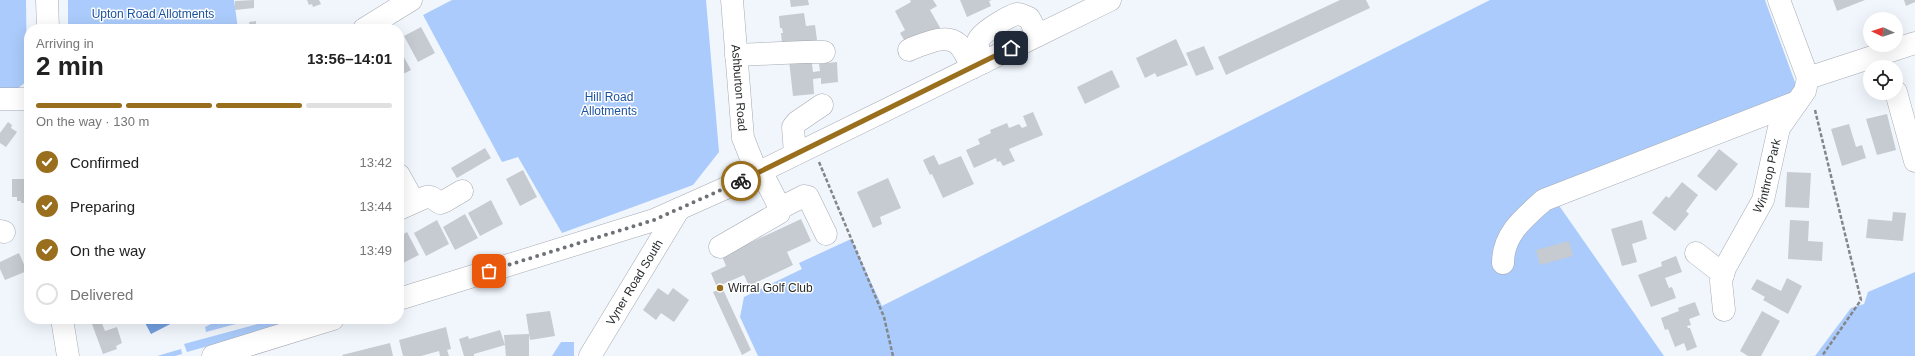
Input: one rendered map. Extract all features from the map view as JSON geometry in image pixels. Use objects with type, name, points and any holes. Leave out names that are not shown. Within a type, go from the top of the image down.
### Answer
[{"type":"street","points":[[47,0],[48,24]]},
{"type":"street","points":[[372,24],[411,0]]},
{"type":"street","name":"Ashburton Road","points":[[732,0],[743,138],[759,172],[780,208]]},
{"type":"street","points":[[404,297],[654,220],[759,172],[1110,0]]},
{"type":"street","points":[[1779,0],[1808,78],[1863,65]]},
{"type":"street","points":[[978,65],[977,42],[979,38],[993,27],[1013,16],[1018,14],[1029,18],[1038,35]]},
{"type":"street","points":[[909,50],[941,39],[950,39],[956,42],[978,65]]},
{"type":"street","points":[[1887,60],[1915,43]]},
{"type":"street","points":[[736,55],[824,52]]},
{"type":"street","name":"Winthrop Park","points":[[1724,310],[1721,281],[1723,274],[1763,200],[1779,128],[1806,106],[1808,78]]},
{"type":"street","points":[[0,99],[24,99]]},
{"type":"street","points":[[1898,100],[1915,161]]},
{"type":"street","points":[[804,150],[793,127],[797,122],[822,104]]},
{"type":"street","points":[[1503,263],[1503,250],[1516,226],[1544,200],[1806,106]]},
{"type":"street","points":[[406,205],[426,197],[431,197],[440,203],[462,191]]},
{"type":"street","points":[[720,247],[779,212],[780,208],[804,196],[808,197],[826,234]]},
{"type":"street","name":"Vyner Road South","points":[[590,356],[679,209]]},
{"type":"street","points":[[1696,253],[1723,274]]},
{"type":"street","points":[[63,324],[68,356]]},
{"type":"street","points":[[225,354],[318,324]]},
{"type":"path","points":[[1806,106],[1861,300],[1822,356]]},
{"type":"path","points":[[804,150],[884,317],[892,356]]},
{"type":"green space","points":[[0,0],[26,0],[26,24],[24,24],[24,83],[17,89],[0,89]]},
{"type":"green space","name":"Upton Road Allotments","points":[[68,0],[234,0],[237,24],[68,24]]},
{"type":"green space","name":"Hill Road Allotments","points":[[452,0],[706,0],[719,152],[693,185],[562,233],[518,157],[502,162],[423,15]]},
{"type":"green space","name":"Wirral Golf Club","points":[[1490,0],[1765,0],[1800,96],[1551,194],[1664,356],[758,356],[740,317],[744,297],[802,269],[799,263],[851,239],[882,306]]},
{"type":"green space","points":[[1915,272],[1915,356],[1815,356],[1851,308],[1864,304],[1868,292]]},
{"type":"green space","points":[[211,324],[236,324],[206,332],[205,327]]},
{"type":"green space","points":[[258,324],[288,324],[187,352],[184,344]]},
{"type":"green space","points":[[561,342],[574,342],[574,356],[552,356]]},
{"type":"green space","points":[[181,349],[182,354],[175,356],[157,356]]},
{"type":"shaded area","points":[[146,324],[170,324],[151,334]]},
{"type":"building","points":[[254,0],[254,8],[235,10],[235,1]]},
{"type":"building","points":[[307,0],[319,0],[321,4],[313,7],[312,4],[309,5]]},
{"type":"building","points":[[790,0],[808,0],[809,5],[791,7]]},
{"type":"building","points":[[910,0],[933,0],[937,6],[930,10],[942,31],[907,45],[900,33],[905,30],[895,11],[911,2]]},
{"type":"building","points":[[960,0],[992,0],[989,1],[991,6],[967,17]]},
{"type":"building","points":[[1340,0],[1366,0],[1370,8],[1226,75],[1218,57]]},
{"type":"building","points":[[1833,0],[1865,0],[1837,11]]},
{"type":"building","points":[[1904,0],[1915,0],[1915,2],[1906,6]]},
{"type":"building","points":[[804,13],[806,26],[815,25],[817,40],[782,44],[781,33],[783,33],[782,28],[780,28],[779,16]]},
{"type":"building","points":[[256,21],[256,24],[249,24],[249,22]]},
{"type":"building","points":[[421,27],[435,53],[418,62],[404,36]]},
{"type":"building","points":[[1176,39],[1188,65],[1157,77],[1155,73],[1145,78],[1136,58]]},
{"type":"building","points":[[1204,46],[1214,69],[1196,76],[1186,53]]},
{"type":"building","points":[[404,57],[411,70],[404,74]]},
{"type":"building","points":[[811,57],[813,72],[820,71],[819,64],[837,62],[838,82],[821,84],[821,78],[813,79],[814,94],[793,96],[789,60]]},
{"type":"building","points":[[1112,70],[1120,87],[1085,104],[1077,87]]},
{"type":"building","points":[[1033,112],[1043,135],[1009,149],[1015,161],[1003,166],[1000,161],[997,162],[996,158],[974,168],[966,150],[980,144],[978,139],[991,133],[990,130],[1007,123],[1009,128],[1019,124],[1022,128],[1027,126],[1023,116]]},
{"type":"building","points":[[1887,114],[1896,150],[1877,155],[1866,119]]},
{"type":"building","points":[[8,122],[12,125],[11,128],[17,132],[6,147],[0,143],[0,133]]},
{"type":"building","points":[[1849,124],[1856,147],[1862,145],[1866,158],[1842,166],[1831,129]]},
{"type":"building","points":[[485,148],[491,158],[457,178],[451,168]]},
{"type":"building","points":[[1719,149],[1738,164],[1716,191],[1697,176]]},
{"type":"building","points":[[934,155],[939,165],[961,156],[974,184],[943,198],[932,174],[930,175],[923,160]]},
{"type":"building","points":[[523,170],[537,197],[520,206],[506,179]]},
{"type":"building","points":[[1787,172],[1811,173],[1809,208],[1785,207]]},
{"type":"building","points":[[888,178],[901,208],[880,217],[882,224],[873,228],[857,192]]},
{"type":"building","points":[[12,179],[24,179],[24,203],[17,201],[17,197],[12,197]]},
{"type":"building","points":[[1682,182],[1698,195],[1686,211],[1689,214],[1675,231],[1652,213],[1666,196],[1669,198]]},
{"type":"building","points":[[491,200],[503,224],[480,236],[468,213]]},
{"type":"building","points":[[1893,212],[1906,213],[1903,241],[1866,238],[1868,219],[1892,221]]},
{"type":"building","points":[[465,214],[478,238],[455,250],[443,227]]},
{"type":"building","name":"Wirral Golf Club","points":[[801,219],[811,241],[787,252],[793,265],[749,286],[744,275],[721,285],[751,350],[742,355],[713,292],[718,290],[711,273],[726,266],[722,256]]},
{"type":"building","points":[[437,220],[449,244],[426,256],[414,233]]},
{"type":"building","points":[[1642,220],[1647,239],[1632,244],[1637,262],[1622,266],[1611,229]]},
{"type":"building","points":[[1790,220],[1809,221],[1808,241],[1823,242],[1822,261],[1788,259]]},
{"type":"building","points":[[407,232],[419,255],[404,262],[404,234]]},
{"type":"building","points":[[1569,241],[1573,256],[1540,265],[1536,250]]},
{"type":"building","points":[[19,253],[24,264],[24,272],[5,280],[0,269],[0,262]]},
{"type":"building","points":[[1676,256],[1682,272],[1665,278],[1669,288],[1672,287],[1676,298],[1651,307],[1638,275],[1662,266],[1661,262]]},
{"type":"building","points":[[1787,278],[1802,286],[1788,314],[1763,300],[1765,297],[1751,289],[1757,279],[1781,291]]},
{"type":"building","points":[[658,288],[668,295],[673,288],[689,300],[674,322],[661,313],[656,320],[643,310]]},
{"type":"building","points":[[1695,302],[1700,315],[1689,319],[1691,325],[1687,326],[1690,328],[1697,347],[1687,351],[1684,343],[1675,347],[1668,329],[1665,330],[1661,318],[1679,311],[1678,308]]},
{"type":"building","points":[[550,311],[555,336],[530,340],[526,314]]},
{"type":"building","points":[[1762,311],[1780,321],[1761,356],[1748,356],[1740,351]]},
{"type":"building","points":[[92,324],[102,324],[105,331],[117,327],[122,343],[116,346],[117,349],[103,354]]},
{"type":"building","points":[[446,327],[451,349],[447,350],[449,356],[440,356],[439,351],[421,356],[403,356],[399,340]]},
{"type":"building","points":[[500,330],[505,345],[474,354],[474,356],[464,356],[459,339],[468,336],[469,339]]},
{"type":"building","points":[[529,334],[529,356],[506,356],[504,335]]},
{"type":"building","points":[[390,343],[393,356],[342,355]]},
{"type":"way so far","points":[[489,271],[654,220],[741,181]]},
{"type":"place","name":"Wirral Golf Club","points":[[720,288]]},
{"type":"route","points":[[741,181],[1011,48]]}]
